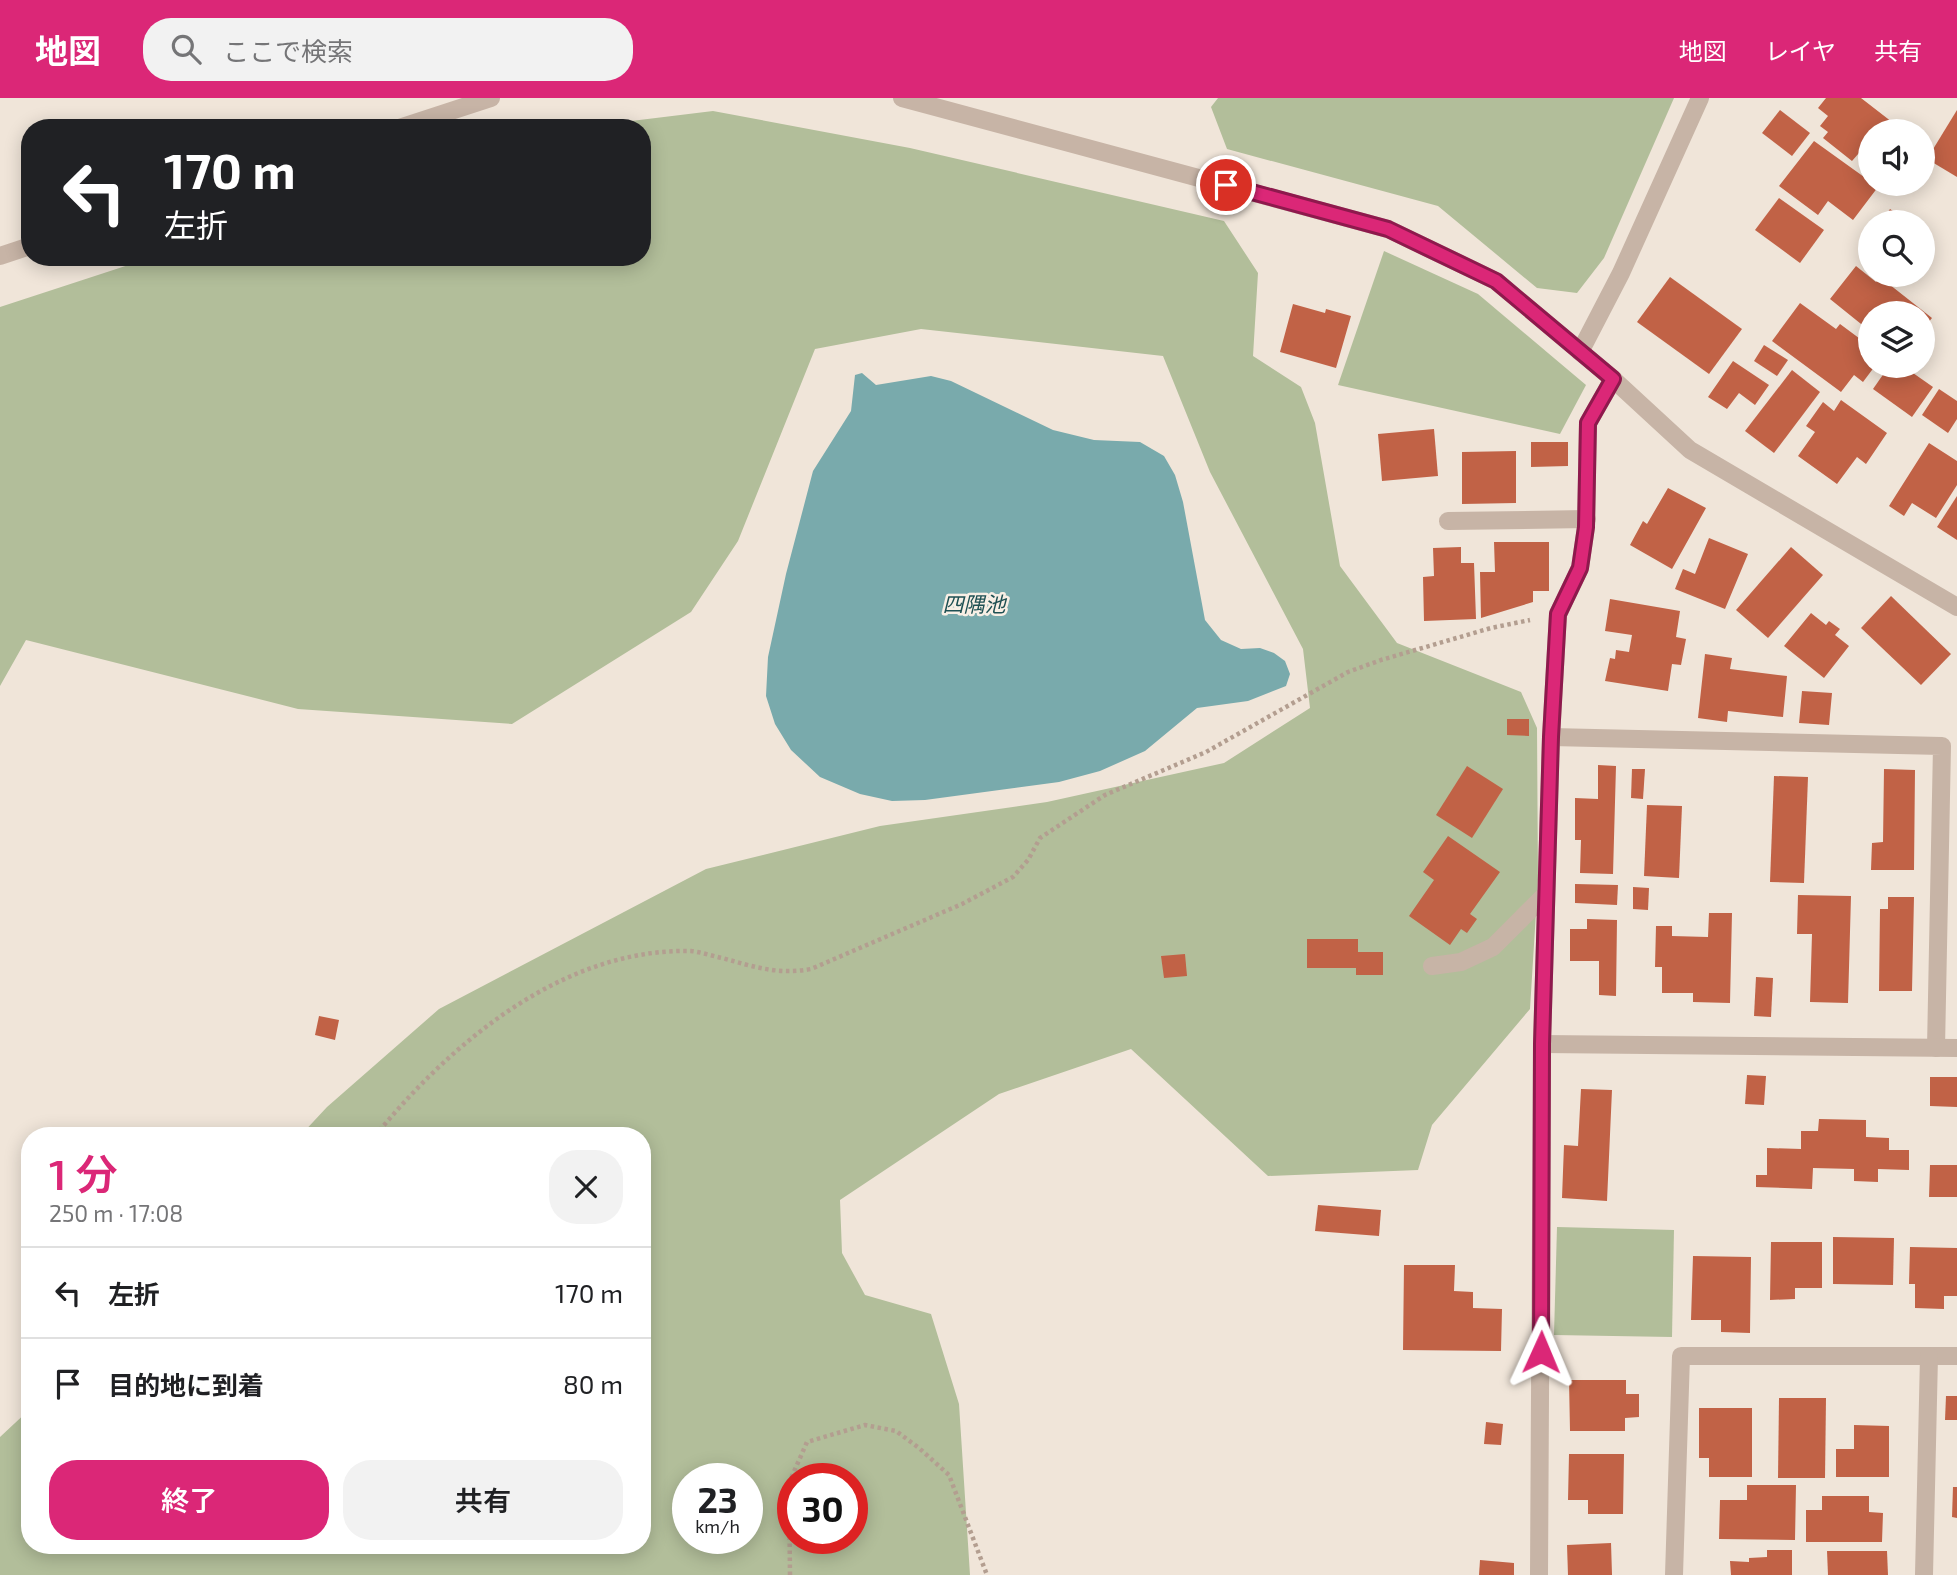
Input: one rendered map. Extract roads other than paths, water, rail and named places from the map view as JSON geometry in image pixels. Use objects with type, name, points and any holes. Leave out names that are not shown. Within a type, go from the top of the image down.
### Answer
[{"type":"street","points":[[427,119],[491,98]]},
{"type":"street","points":[[902,98],[1388,229],[1496,281],[1613,379],[1690,450],[1957,607]]},
{"type":"street","points":[[1580,352],[1621,274],[1700,98]]},
{"type":"street","points":[[0,256],[21,249]]},
{"type":"street","points":[[1539,1575],[1542,1044],[1551,737],[1558,614],[1580,568],[1587,519],[1588,423],[1613,379]]},
{"type":"street","points":[[1448,521],[1587,519]]},
{"type":"street","points":[[1551,737],[1941,746],[1936,1048]]},
{"type":"street","points":[[1432,966],[1461,962],[1493,947],[1546,894]]},
{"type":"street","points":[[1542,1044],[1957,1048]]},
{"type":"street","points":[[1675,1575],[1681,1356],[1957,1356]]},
{"type":"street","points":[[1924,1575],[1929,1356]]},
{"type":"water","name":"四隅池","points":[[862,373],[876,385],[931,376],[951,381],[1053,430],[1094,440],[1140,442],[1164,456],[1175,475],[1183,502],[1205,620],[1221,640],[1241,649],[1260,648],[1285,661],[1290,674],[1286,686],[1248,701],[1197,708],[1145,751],[1100,771],[1059,782],[925,800],[892,801],[860,794],[820,777],[791,750],[775,724],[766,696],[768,657],[813,471],[851,411],[855,375]]}]
